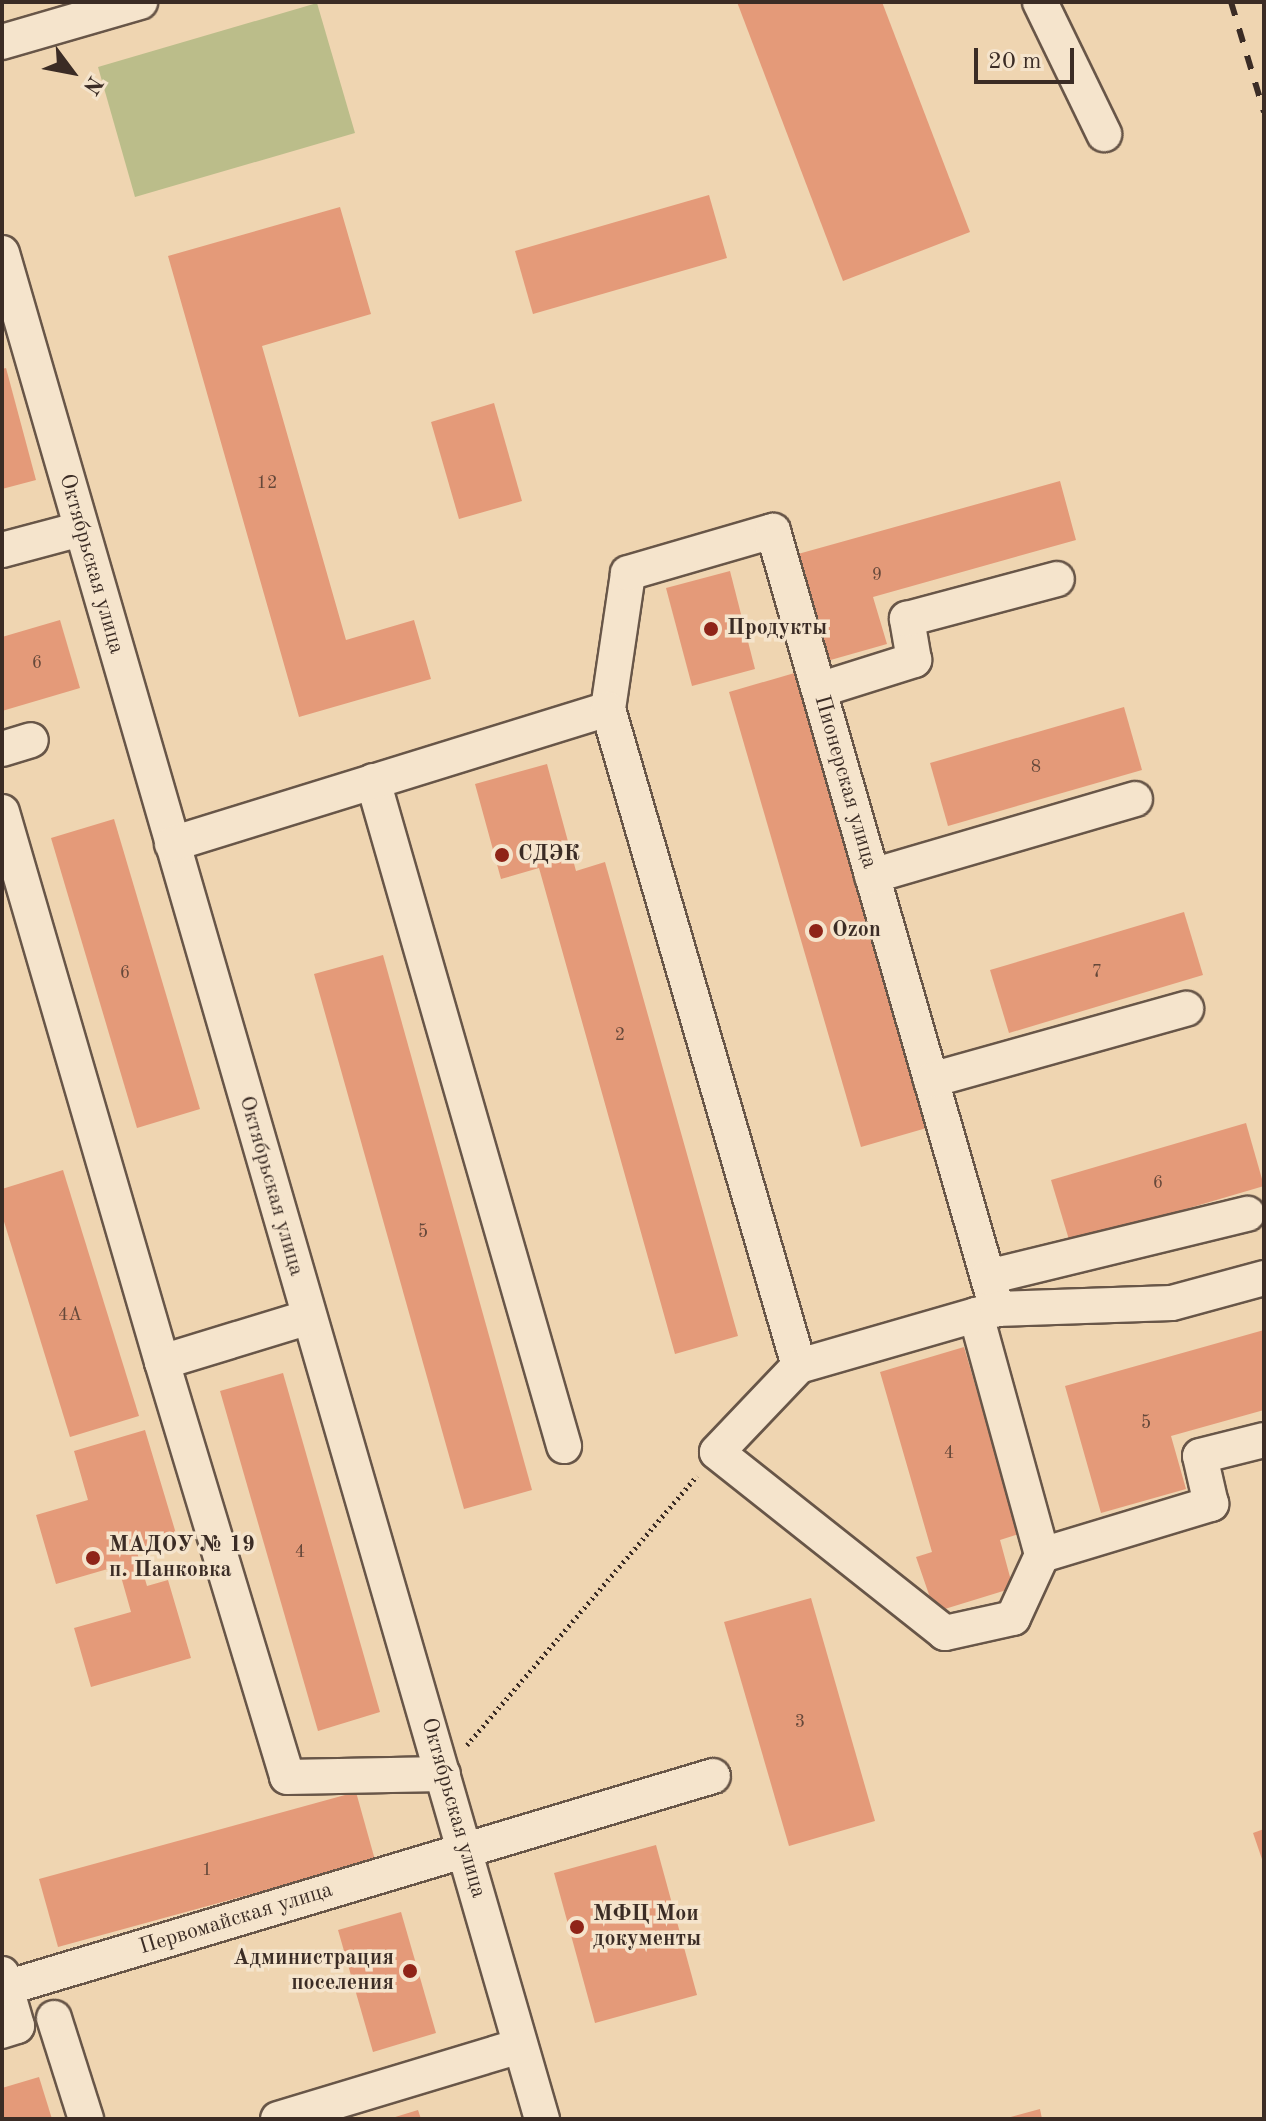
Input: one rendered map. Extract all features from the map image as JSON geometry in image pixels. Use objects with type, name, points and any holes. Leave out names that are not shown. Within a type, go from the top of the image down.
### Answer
[{"type":"street","points":[[2,42],[85,10],[140,2]]},
{"type":"street","points":[[1040,2],[1104,134]]},
{"type":"street","name":"Октябрьская улица","points":[[5,271],[542,2119]]},
{"type":"street","points":[[2,550],[81,529]]},
{"type":"street","name":"Пионерская улица","points":[[608,709],[628,573],[773,531],[931,1080],[987,1301],[1042,1555]]},
{"type":"street","points":[[819,690],[914,660],[907,619],[1057,579]]},
{"type":"street","points":[[172,844],[608,709],[799,1366]]},
{"type":"street","points":[[373,781],[564,1446]]},
{"type":"street","points":[[872,876],[1135,799]]},
{"type":"street","points":[[2,812],[287,1777],[443,1774]]},
{"type":"street","points":[[931,1080],[1186,1009]]},
{"type":"street","points":[[1247,1214],[799,1366],[717,1452],[945,1633],[1013,1618],[1042,1555],[1211,1504],[1200,1456],[1264,1440]]},
{"type":"street","points":[[987,1301],[1172,1303],[1264,1278]]},
{"type":"street","points":[[162,1362],[309,1317]]},
{"type":"street","name":"Первомайская улица","points":[[4,1981],[713,1776]]},
{"type":"street","points":[[2,2031],[17,2026],[4,1981]]},
{"type":"street","points":[[54,2018],[86,2119]]},
{"type":"street","points":[[278,2119],[520,2046]]},
{"type":"path","points":[[443,1774],[717,1452]]},
{"type":"green space","points":[[317,3],[355,133],[135,197],[98,67]]},
{"type":"building","points":[[737,2],[882,2],[970,232],[843,281]]},
{"type":"building","points":[[709,195],[727,258],[533,314],[515,251]]},
{"type":"building","points":[[340,207],[371,314],[262,346],[346,640],[414,620],[431,679],[299,717],[168,256]]},
{"type":"building","points":[[6,368],[36,480],[2,489],[2,369]]},
{"type":"building","points":[[494,403],[522,501],[459,519],[431,422]]},
{"type":"building","points":[[1060,481],[1076,540],[873,597],[887,644],[827,661],[798,554]]},
{"type":"building","name":"Продукты","points":[[730,571],[755,669],[692,686],[666,588]]},
{"type":"building","points":[[60,620],[80,688],[2,711],[2,637]]},
{"type":"building","points":[[798,672],[930,1127],[861,1147],[729,692]]},
{"type":"building","points":[[1124,707],[1142,770],[948,826],[930,763]]},
{"type":"building","points":[[547,764],[576,871],[605,862],[738,1336],[675,1354],[539,868],[501,879],[475,784]]},
{"type":"building","points":[[114,819],[200,1109],[137,1128],[51,838]]},
{"type":"building","points":[[1184,912],[1203,975],[1009,1033],[990,970]]},
{"type":"building","points":[[383,955],[532,1490],[464,1509],[314,974]]},
{"type":"building","points":[[1246,1123],[1264,1186],[1070,1243],[1051,1180]]},
{"type":"building","points":[[63,1170],[139,1416],[70,1437],[2,1215],[2,1189]]},
{"type":"building","points":[[1264,1330],[1264,1410],[1171,1436],[1186,1489],[1101,1513],[1065,1386]]},
{"type":"building","points":[[964,1347],[1019,1534],[1000,1540],[1013,1588],[935,1612],[916,1557],[932,1552],[880,1372]]},
{"type":"building","points":[[283,1373],[380,1712],[318,1731],[220,1391]]},
{"type":"building","name":"МАДОУ № 19 п. Панковка","points":[[145,1430],[177,1537],[136,1549],[147,1586],[168,1580],[191,1658],[91,1687],[74,1628],[131,1612],[118,1566],[56,1584],[36,1515],[88,1500],[74,1451]]},
{"type":"building","points":[[811,1598],[875,1821],[789,1846],[724,1622]]},
{"type":"building","points":[[356,1792],[375,1860],[58,1947],[39,1879]]},
{"type":"building","points":[[1264,1829],[1264,1862],[1263,1862],[1253,1833]]},
{"type":"building","points":[[656,1845],[697,1995],[595,2023],[554,1873]]},
{"type":"building","points":[[401,1912],[436,2033],[373,2052],[338,1930]]},
{"type":"building","points":[[39,2077],[52,2119],[2,2119],[2,2088]]},
{"type":"building","points":[[1040,2109],[1042,2119],[1007,2119],[1007,2118]]},
{"type":"building","points":[[418,2110],[421,2119],[392,2119],[392,2118]]},
{"type":"railway","points":[[1231,2],[1264,112]]},
{"type":"place","name":"Продукты","points":[[711,629]]},
{"type":"place","name":"СДЭК","points":[[502,855]]},
{"type":"place","name":"Ozon","points":[[816,931]]},
{"type":"place","name":"МАДОУ № 19 п. Панковка","points":[[93,1558]]},
{"type":"place","name":"МФЦ Мои документы","points":[[577,1927]]},
{"type":"place","name":"Администрация поселения","points":[[410,1971]]}]
